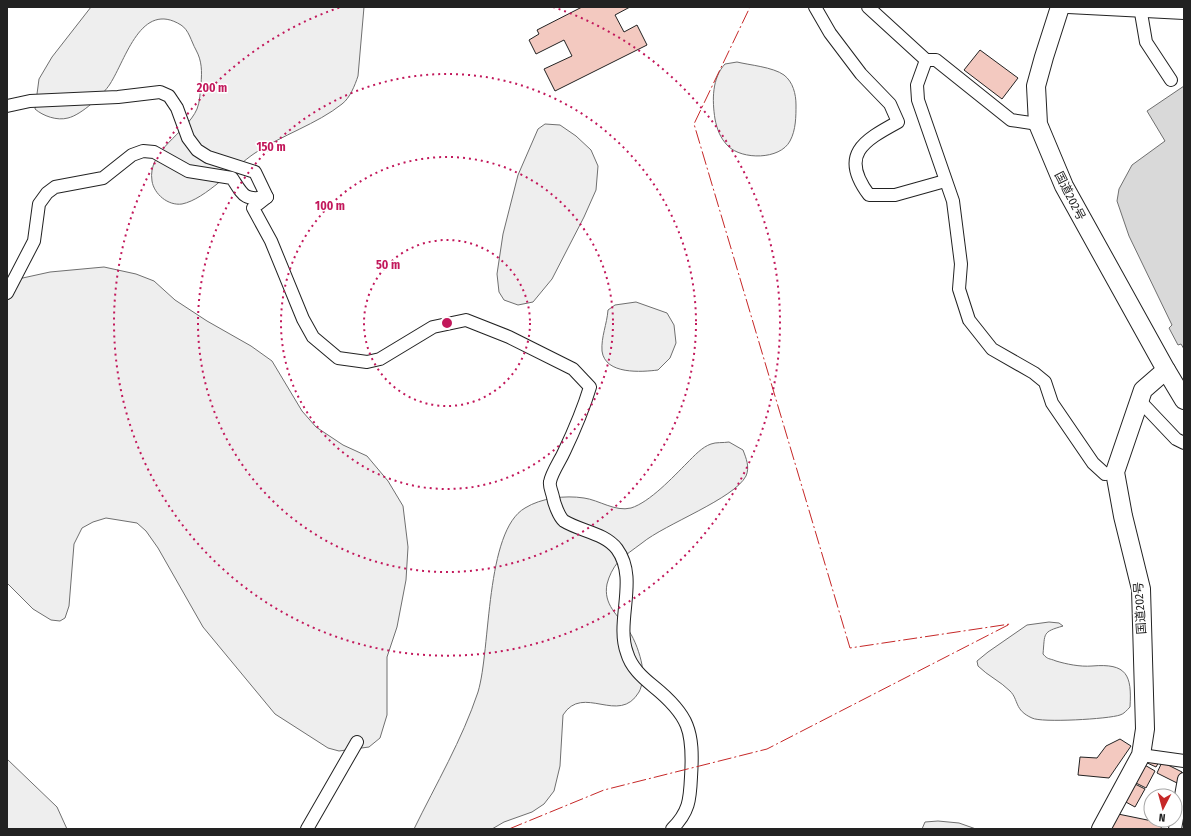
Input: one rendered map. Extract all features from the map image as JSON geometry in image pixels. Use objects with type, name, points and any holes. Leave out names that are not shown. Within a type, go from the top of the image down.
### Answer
[{"type":"highway","name":"国道202号","points":[[1060,7],[1036,86],[1038,124],[1064,186],[1184,400]]},
{"type":"highway","name":"国道202号","points":[[1101,829],[1141,755],[1145,729],[1141,589],[1123,516],[1115,472],[1143,390],[1166,370]]},
{"type":"street","points":[[815,7],[830,33],[861,74],[890,104],[898,122],[872,136],[856,154],[854,164],[862,186],[869,195],[895,195],[944,181]]},
{"type":"street","points":[[868,7],[926,60],[936,60],[1011,120],[1038,124]]},
{"type":"street","points":[[1068,7],[1140,9],[1184,13]]},
{"type":"street","points":[[1140,9],[1146,42],[1171,80]]},
{"type":"street","points":[[926,60],[916,86],[918,100],[944,181],[952,201],[961,264],[959,289],[969,320],[992,349],[1034,373],[1045,382],[1052,403],[1093,463],[1105,474],[1115,472]]},
{"type":"street","points":[[7,106],[30,101],[118,97],[160,92],[169,96],[177,108],[188,138],[197,150],[208,157],[244,167],[255,172],[267,197]]},
{"type":"street","points":[[7,293],[34,241],[39,204],[47,193],[56,187],[103,178],[132,155],[143,151],[154,152],[188,171],[232,178],[242,194],[252,199],[267,197]]},
{"type":"street","points":[[267,197],[253,208],[271,241],[303,319],[313,337],[338,358],[367,362],[380,359],[433,328],[466,320],[509,337],[573,369],[590,387],[579,420],[550,482],[554,502],[563,520],[606,540],[617,548],[622,558],[626,578],[624,633],[626,652],[632,665],[681,713],[687,724],[691,738],[692,759],[688,807],[683,819],[672,829]]},
{"type":"street","points":[[1139,400],[1176,439],[1184,443]]},
{"type":"street","points":[[307,829],[357,742]]},
{"type":"street","points":[[1141,755],[1184,761]]},
{"type":"street","points":[[1175,829],[1184,779]]},
{"type":"shaded area","points":[[91,7],[364,7],[358,76],[350,95],[342,104],[322,118],[255,153],[201,196],[182,204],[172,203],[162,198],[153,186],[152,170],[155,160],[161,151],[192,118],[197,109],[201,79],[201,66],[198,54],[184,27],[167,19],[155,20],[145,26],[136,36],[107,88],[97,99],[79,113],[68,118],[59,119],[46,116],[35,109],[39,79],[52,57]]},
{"type":"shaded area","points":[[737,62],[779,72],[787,78],[792,85],[796,101],[795,128],[790,141],[778,152],[760,156],[742,154],[734,151],[728,146],[719,133],[714,112],[713,97],[715,83],[725,64]]},
{"type":"shaded area","points":[[1184,86],[1184,349],[1181,344],[1178,345],[1169,328],[1172,325],[1129,236],[1117,201],[1119,189],[1132,165],[1165,141],[1147,111]]},
{"type":"shaded area","points":[[545,124],[560,125],[576,136],[591,150],[598,166],[596,190],[584,217],[552,279],[533,302],[518,305],[504,300],[499,292],[497,274],[503,234],[518,175],[538,129]]},
{"type":"shaded area","points":[[104,267],[136,274],[154,281],[175,300],[207,321],[251,346],[272,361],[302,411],[316,427],[343,445],[367,456],[388,481],[403,506],[408,547],[406,580],[397,627],[387,657],[387,715],[380,738],[369,747],[339,751],[328,748],[275,714],[203,627],[158,548],[146,531],[137,523],[106,518],[93,522],[82,528],[74,544],[69,606],[65,618],[60,621],[51,620],[33,609],[7,583],[7,284],[9,281],[50,272]]},
{"type":"shaded area","points":[[636,302],[667,313],[674,325],[676,343],[670,358],[658,370],[634,371],[617,368],[605,359],[602,351],[602,341],[608,310],[615,305]]},
{"type":"shaded area","points":[[729,442],[743,450],[747,463],[748,469],[746,476],[739,485],[728,494],[642,543],[618,562],[609,578],[606,591],[609,604],[631,635],[640,656],[643,675],[639,692],[631,701],[622,705],[611,706],[580,703],[571,706],[563,715],[560,766],[554,791],[544,804],[532,812],[504,822],[492,829],[414,829],[457,745],[478,692],[482,673],[491,592],[496,565],[503,540],[512,521],[525,508],[531,505],[561,497],[584,498],[613,507],[625,509],[631,508],[653,495],[704,447],[713,443]]},
{"type":"shaded area","points":[[1049,622],[1059,623],[1063,626],[1051,630],[1046,634],[1043,654],[1046,657],[1073,665],[1113,667],[1120,669],[1125,673],[1130,687],[1130,707],[1124,713],[1103,718],[1075,720],[1048,720],[1032,718],[1022,712],[1010,691],[978,666],[977,661],[1027,625]]},
{"type":"shaded area","points":[[7,759],[57,807],[67,829],[7,829]]},
{"type":"shaded area","points":[[938,821],[959,823],[976,829],[922,829],[925,822]]},
{"type":"building","points":[[582,7],[630,7],[615,15],[624,32],[637,25],[647,45],[555,91],[544,69],[572,56],[564,40],[536,54],[529,40],[539,34],[537,30]]},
{"type":"building","points":[[980,50],[1018,78],[1002,99],[964,70]]},
{"type":"building","points":[[1120,739],[1131,746],[1109,778],[1078,775],[1080,757],[1097,758],[1106,746]]},
{"type":"building","points":[[1160,760],[1156,767],[1143,761]]},
{"type":"building","points":[[1162,762],[1182,772],[1177,783],[1157,773]]},
{"type":"building","points":[[1143,764],[1155,771],[1146,788],[1134,782]]},
{"type":"building","points":[[1133,783],[1143,788],[1143,793],[1135,807],[1124,801]]},
{"type":"building","points":[[1118,814],[1143,819],[1143,828],[1161,828],[1161,829],[1110,829]]},
{"type":"power","points":[[509,829],[604,790],[767,749],[1010,624],[850,648],[694,124],[750,7]]}]
